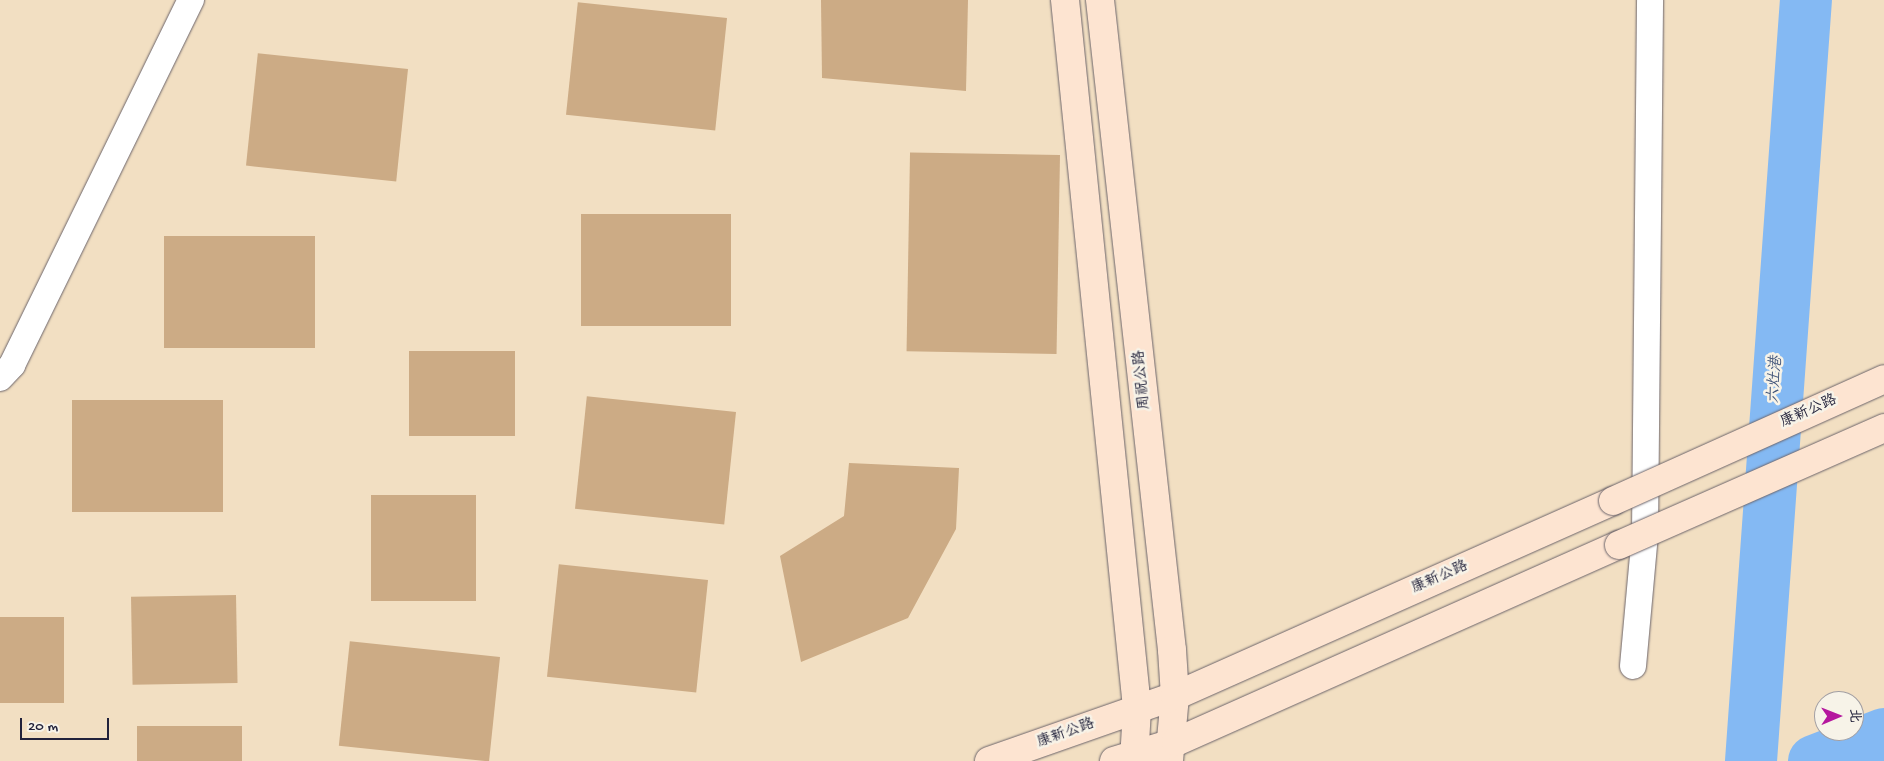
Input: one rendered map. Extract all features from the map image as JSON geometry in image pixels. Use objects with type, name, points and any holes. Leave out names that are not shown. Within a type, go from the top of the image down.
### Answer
[{"type":"main road","points":[[1065,0],[1137,708],[1128,758],[1169,752],[1619,545],[1884,428]]},
{"type":"main road","name":"周祝公路","points":[[1100,0],[1175,696],[1169,752]]},
{"type":"main road","name":"康新公路","points":[[989,761],[1175,696],[1884,379]]},
{"type":"street","points":[[0,378],[12,365],[191,0]]},
{"type":"street","points":[[1633,666],[1645,536],[1650,0]]},
{"type":"building","points":[[821,0],[968,0],[966,91],[822,78]]},
{"type":"building","points":[[578,2],[727,18],[715,130],[566,115]]},
{"type":"building","points":[[258,53],[408,69],[396,181],[246,166]]},
{"type":"building","points":[[910,152],[1060,155],[1057,354],[907,351]]},
{"type":"building","points":[[581,214],[731,214],[731,326],[581,326]]},
{"type":"building","points":[[164,236],[315,236],[315,348],[164,348]]},
{"type":"building","points":[[409,351],[515,351],[515,436],[409,436]]},
{"type":"building","points":[[587,396],[736,412],[724,524],[575,509]]},
{"type":"building","points":[[72,400],[223,400],[223,512],[72,512]]},
{"type":"building","points":[[849,463],[959,468],[956,529],[908,618],[801,662],[780,556],[844,516]]},
{"type":"building","points":[[371,495],[476,495],[476,601],[371,601]]},
{"type":"building","points":[[559,564],[708,580],[696,692],[547,677]]},
{"type":"building","points":[[236,595],[238,683],[133,685],[131,597]]},
{"type":"building","points":[[0,617],[64,617],[64,703],[0,703]]},
{"type":"building","points":[[350,641],[500,657],[489,761],[339,746]]},
{"type":"building","points":[[137,726],[242,726],[242,761],[137,761]]},
{"type":"waterway","name":"六灶港","points":[[1751,761],[1806,0]]},
{"type":"waterway","points":[[1814,761],[1884,734]]}]
